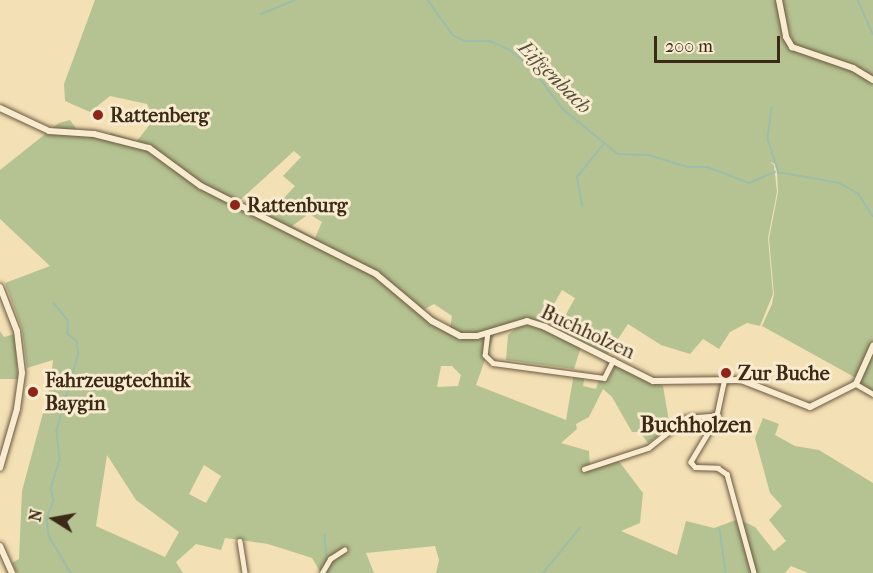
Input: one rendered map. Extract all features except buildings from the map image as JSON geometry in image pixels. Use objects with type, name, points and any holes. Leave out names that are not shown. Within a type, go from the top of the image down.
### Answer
[{"type":"street","points":[[778,0],[786,37],[792,47],[854,68],[873,80]]},
{"type":"street","name":"Buchholzen","points":[[0,108],[49,131],[94,134],[149,148],[201,186],[376,274],[440,326],[464,337],[516,323],[539,324],[658,382],[725,378],[758,383],[810,407],[856,384]]},
{"type":"street","points":[[0,287],[17,331],[22,373],[17,409],[0,468]]},
{"type":"street","points":[[488,332],[485,355],[493,363],[604,378],[613,360]]},
{"type":"street","points":[[873,346],[856,384],[873,394]]},
{"type":"street","points":[[725,378],[718,415],[691,464],[698,468],[720,468],[728,474],[754,573]]},
{"type":"street","points":[[584,469],[648,448],[686,418],[718,415]]},
{"type":"street","points":[[240,541],[245,573]]},
{"type":"street","points":[[0,546],[12,573]]},
{"type":"street","points":[[323,571],[330,559],[344,549]]},
{"type":"green space","points":[[95,0],[777,0],[784,40],[797,52],[835,62],[873,81],[873,342],[856,378],[762,326],[774,294],[769,239],[778,192],[775,164],[770,162],[774,165],[777,192],[768,238],[773,294],[760,326],[747,323],[730,332],[719,349],[703,339],[690,354],[661,345],[628,324],[608,354],[558,329],[575,298],[562,290],[543,323],[527,320],[497,327],[476,385],[566,420],[574,373],[585,375],[583,386],[596,389],[599,379],[609,379],[615,364],[663,386],[670,427],[648,443],[640,432],[632,432],[612,397],[603,389],[589,417],[576,424],[577,429],[561,443],[589,451],[590,467],[618,460],[643,493],[640,523],[621,531],[677,555],[686,521],[714,528],[736,520],[752,573],[436,573],[439,560],[435,546],[366,553],[374,573],[321,573],[312,558],[268,544],[225,538],[221,550],[196,544],[176,562],[183,573],[17,573],[12,563],[19,559],[22,491],[50,387],[53,360],[27,368],[22,329],[5,283],[50,266],[0,219],[0,170],[59,123],[70,120],[81,135],[106,139],[111,133],[137,141],[154,119],[147,104],[110,96],[90,112],[65,101],[64,84]],"holes":[[[294,151],[301,157],[283,176],[295,186],[268,215],[238,202]],[[309,214],[322,222],[315,238],[292,226]],[[434,304],[452,316],[450,328],[423,310]],[[441,366],[452,366],[461,375],[458,386],[437,387]],[[107,455],[136,500],[179,532],[165,557],[96,526]],[[204,465],[221,476],[206,503],[189,494]]]},
{"type":"green space","points":[[780,0],[873,0],[873,78],[794,46]]},
{"type":"green space","points":[[520,325],[542,327],[581,347],[574,369],[506,360],[508,335]]},
{"type":"green space","points":[[0,331],[4,337],[15,334],[18,379],[0,379]]},
{"type":"green space","points":[[873,350],[873,393],[860,382]]},
{"type":"green space","points":[[763,418],[779,424],[775,435],[795,446],[819,450],[873,483],[873,573],[808,573],[791,566],[785,573],[755,573],[740,520],[755,527],[774,551],[786,541],[769,520],[782,506],[770,493],[755,438]]},
{"type":"waterway","name":"Eifgenbach","points":[[261,14],[296,0]]},
{"type":"waterway","name":"Eifgenbach","points":[[428,0],[453,35],[465,41],[490,41],[510,50],[532,68],[563,109],[618,154],[649,155],[688,167],[708,167],[749,183],[775,172]]},
{"type":"waterway","points":[[858,0],[873,34]]},
{"type":"waterway","points":[[772,107],[768,139],[779,173]]},
{"type":"waterway","points":[[582,206],[577,177],[603,145]]},
{"type":"waterway","name":"Eifgenbach","points":[[778,172],[839,183],[858,193],[873,216]]},
{"type":"waterway","points":[[54,303],[68,320],[68,334],[77,341],[79,353],[57,431],[60,460],[51,489],[54,500],[47,519],[49,536],[71,573]]},
{"type":"waterway","points":[[543,573],[580,528]]},
{"type":"waterway","points":[[720,529],[726,573]]},
{"type":"waterway","points":[[325,534],[327,563]]},
{"type":"waterway","points":[[327,567],[329,573]]},
{"type":"place","name":"Rattenberg","points":[[98,115]]},
{"type":"place","name":"Rattenburg","points":[[235,205]]},
{"type":"place","name":"Zur Buche","points":[[726,373]]},
{"type":"place","name":"Fahrzeugtechnik Baygin","points":[[33,392]]},
{"type":"district","name":"Buchholzen","points":[[696,426]]}]
